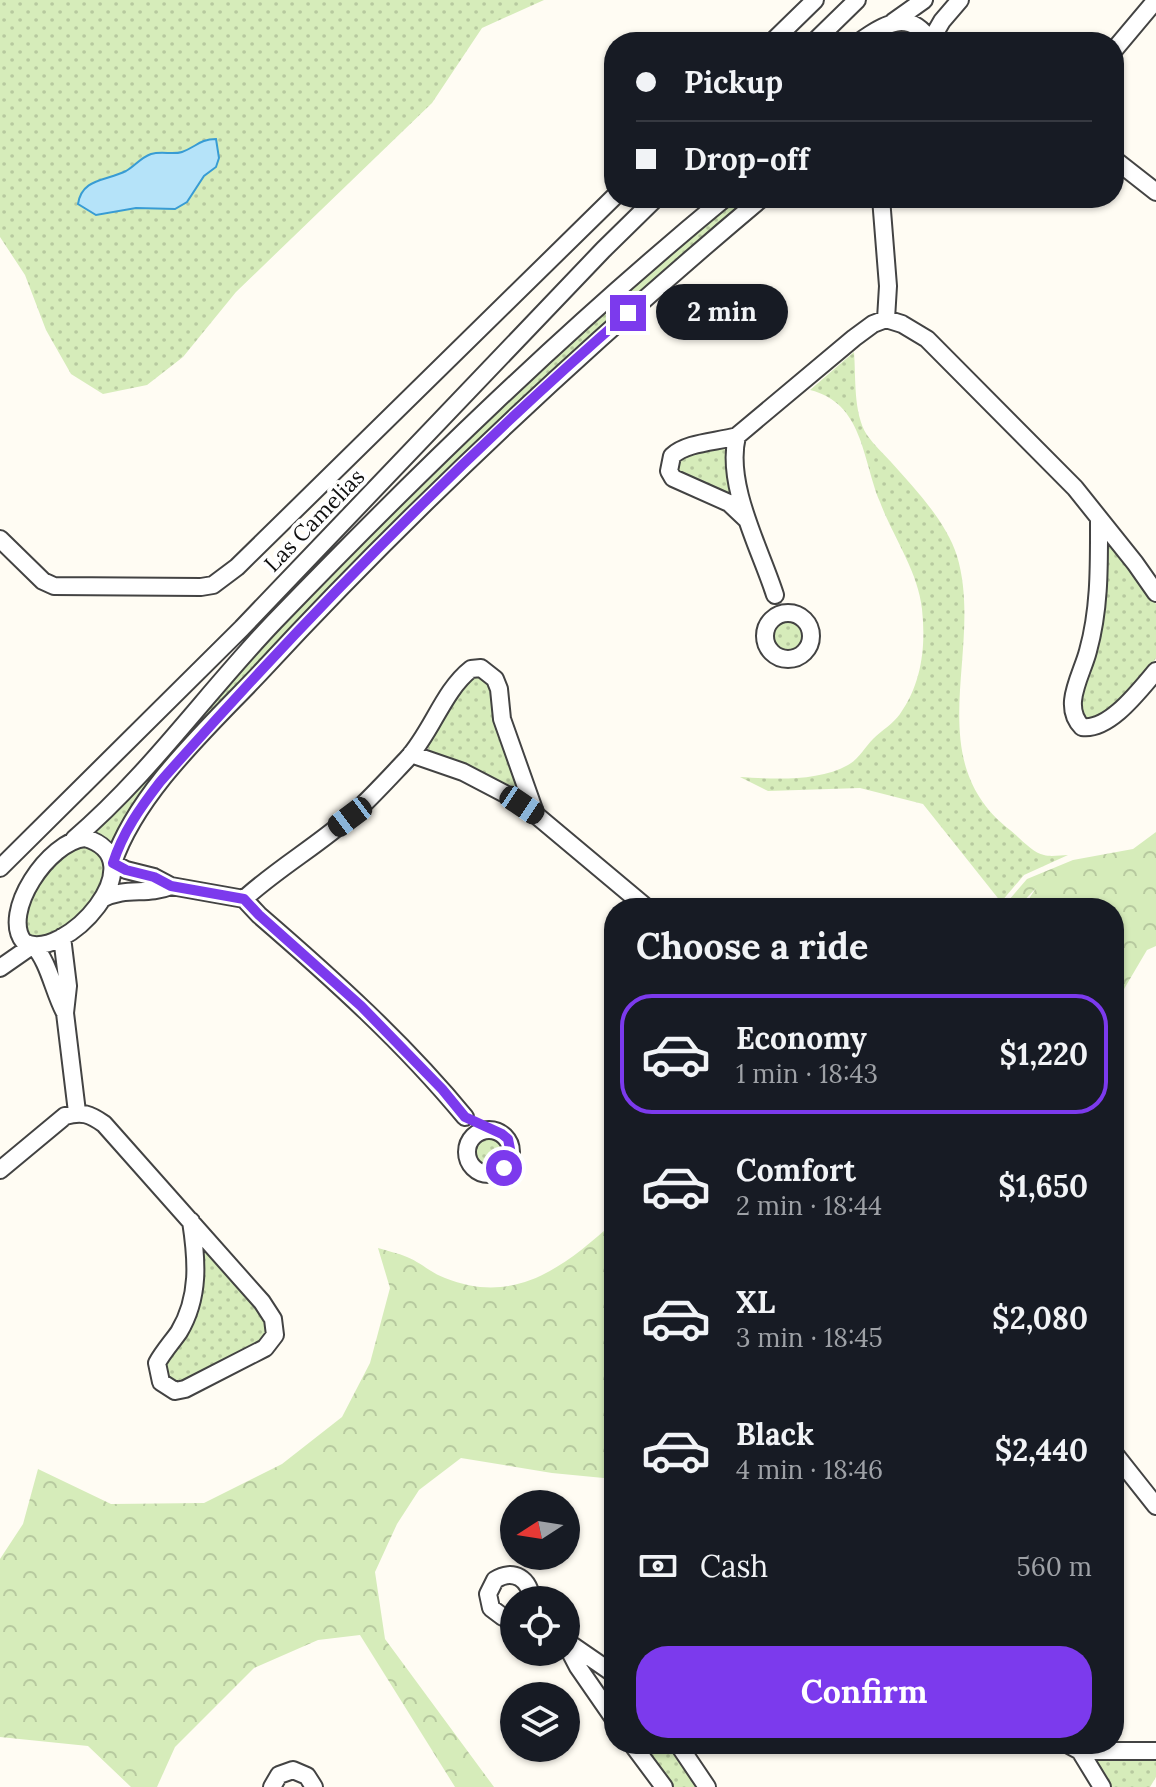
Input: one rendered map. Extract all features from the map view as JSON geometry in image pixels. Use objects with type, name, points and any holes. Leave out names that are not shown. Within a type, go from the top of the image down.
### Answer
[{"type":"street","points":[[782,32],[815,0]]},
{"type":"street","points":[[824,32],[857,0]]},
{"type":"street","points":[[876,32],[924,0]]},
{"type":"street","points":[[936,32],[960,0]]},
{"type":"street","points":[[1124,38],[1156,0]]},
{"type":"street","points":[[893,22],[914,24],[922,32]]},
{"type":"street","points":[[1124,167],[1156,192]]},
{"type":"street","points":[[0,539],[43,581],[54,586],[213,585],[237,567],[604,207]]},
{"type":"street","name":"Las Camelias","points":[[0,868],[242,628],[646,208]]},
{"type":"street","points":[[65,1013],[53,990],[42,954],[13,932],[4,917],[17,886],[28,871],[43,857],[74,839],[117,801],[272,625],[397,495],[525,373],[714,208]]},
{"type":"street","points":[[0,968],[33,945],[51,943],[79,925],[102,899],[112,881],[113,863],[120,842],[138,810],[160,782],[345,581],[561,371],[750,208]]},
{"type":"street","points":[[882,208],[888,286],[886,319]]},
{"type":"street","points":[[747,520],[729,503],[678,482],[669,471],[672,456],[679,449],[737,436],[854,338],[886,319],[902,324],[927,339],[1055,467],[1156,593]]},
{"type":"street","points":[[737,436],[734,466],[747,520],[775,595],[806,622],[811,637],[809,645],[799,656],[784,658],[771,651],[766,636],[775,595]]},
{"type":"street","points":[[1099,520],[1099,591],[1089,648],[1071,707],[1076,721],[1082,727],[1091,728],[1110,719],[1156,671]]},
{"type":"street","points":[[771,621],[781,614],[794,614]]},
{"type":"street","points":[[244,899],[350,817],[411,754],[458,682],[471,669],[481,668],[495,679],[506,733],[529,788],[536,815]]},
{"type":"street","points":[[411,754],[485,782],[536,815],[635,898]]},
{"type":"street","points":[[74,839],[94,841],[103,846],[113,863],[171,886],[244,899],[361,1006],[465,1117],[502,1134],[510,1147],[509,1161],[498,1172],[483,1173],[471,1165],[467,1150],[476,1133],[488,1129]]},
{"type":"street","points":[[102,899],[115,892],[155,892],[171,886]]},
{"type":"street","points":[[62,937],[68,986],[65,1013],[77,1112]]},
{"type":"street","points":[[0,1170],[65,1116],[77,1112],[90,1114],[104,1124],[191,1221],[262,1302],[273,1319],[275,1335],[265,1348],[185,1389],[175,1391],[161,1382],[157,1363],[179,1331],[193,1299],[196,1266],[191,1221]]},
{"type":"street","points":[[465,1117],[469,1143]]},
{"type":"street","points":[[1124,1466],[1156,1506]]},
{"type":"street","points":[[500,1615],[491,1608],[488,1594],[495,1580],[508,1574],[523,1578],[529,1586]]},
{"type":"street","points":[[580,1651],[604,1667]]},
{"type":"street","points":[[578,1666],[604,1705]]},
{"type":"street","points":[[1124,1750],[1156,1751]]},
{"type":"street","points":[[639,1754],[664,1787]]},
{"type":"street","points":[[685,1754],[707,1787]]},
{"type":"street","points":[[1077,1754],[1102,1787]]},
{"type":"street","points":[[272,1787],[279,1775],[293,1770],[307,1776],[314,1787]]},
{"type":"green space","points":[[0,0],[544,0],[482,28],[432,103],[236,292],[183,357],[147,385],[103,394],[71,374],[46,330],[25,275],[0,237]]},
{"type":"green space","points":[[726,208],[740,208],[519,401],[371,546],[174,755],[138,800],[111,846],[105,837],[96,833],[98,827],[111,817],[373,530],[572,342]]},
{"type":"green space","points":[[854,352],[857,406],[867,435],[938,518],[957,556],[964,592],[960,737],[967,770],[982,802],[1026,844],[1044,855],[1068,855],[1024,875],[1004,898],[998,898],[923,804],[860,788],[768,791],[740,777],[809,777],[848,765],[897,718],[913,690],[921,664],[923,623],[920,595],[885,515],[858,434],[841,407],[810,390]]},
{"type":"green space","points":[[725,444],[732,496],[678,471],[676,461],[680,452]]},
{"type":"green space","points":[[1110,543],[1156,604],[1156,658],[1146,674],[1098,719],[1081,717],[1078,708],[1104,548]]},
{"type":"green space","points":[[788,619],[800,624],[805,636],[800,648],[788,653],[776,648],[771,636],[776,624]]},
{"type":"green space","points":[[475,674],[488,678],[522,787],[515,787],[430,752],[426,745],[429,736]]},
{"type":"green space","points":[[1156,832],[1156,946],[1147,950],[1124,989],[1124,898],[1030,898],[1036,888],[1026,898],[1011,898],[1027,879],[1073,860],[1133,849]]},
{"type":"green space","points":[[81,842],[107,861],[102,889],[64,931],[46,938],[31,938],[19,926],[24,887]]},
{"type":"green space","points":[[489,1134],[501,1139],[506,1151],[501,1163],[489,1168],[477,1163],[472,1151],[477,1139]]},
{"type":"green space","points":[[604,1230],[604,1478],[461,1458],[419,1490],[397,1524],[375,1572],[385,1639],[494,1787],[455,1787],[360,1635],[318,1640],[254,1668],[175,1747],[157,1787],[131,1787],[88,1746],[0,1737],[0,1559],[23,1524],[38,1469],[111,1504],[204,1503],[282,1464],[342,1417],[370,1363],[390,1288],[378,1248],[412,1259],[445,1278],[494,1287],[537,1277],[576,1254]]},
{"type":"green space","points":[[201,1249],[211,1249],[266,1321],[268,1332],[261,1342],[177,1383],[168,1379],[167,1359],[200,1300],[203,1281]]},
{"type":"green space","points":[[649,1754],[678,1754],[700,1787],[674,1787]]},
{"type":"green space","points":[[1156,1756],[1156,1777],[1150,1787],[1109,1787],[1096,1765],[1098,1759]]},
{"type":"water","points":[[216,139],[219,158],[216,167],[204,176],[187,202],[175,209],[136,208],[96,215],[78,204],[84,189],[126,171],[147,156],[182,152]]},
{"type":"route","points":[[504,1168],[511,1154],[508,1139],[465,1117],[361,1006],[244,899],[171,886],[113,863],[120,842],[138,810],[160,782],[345,581],[468,458],[628,313]]}]
